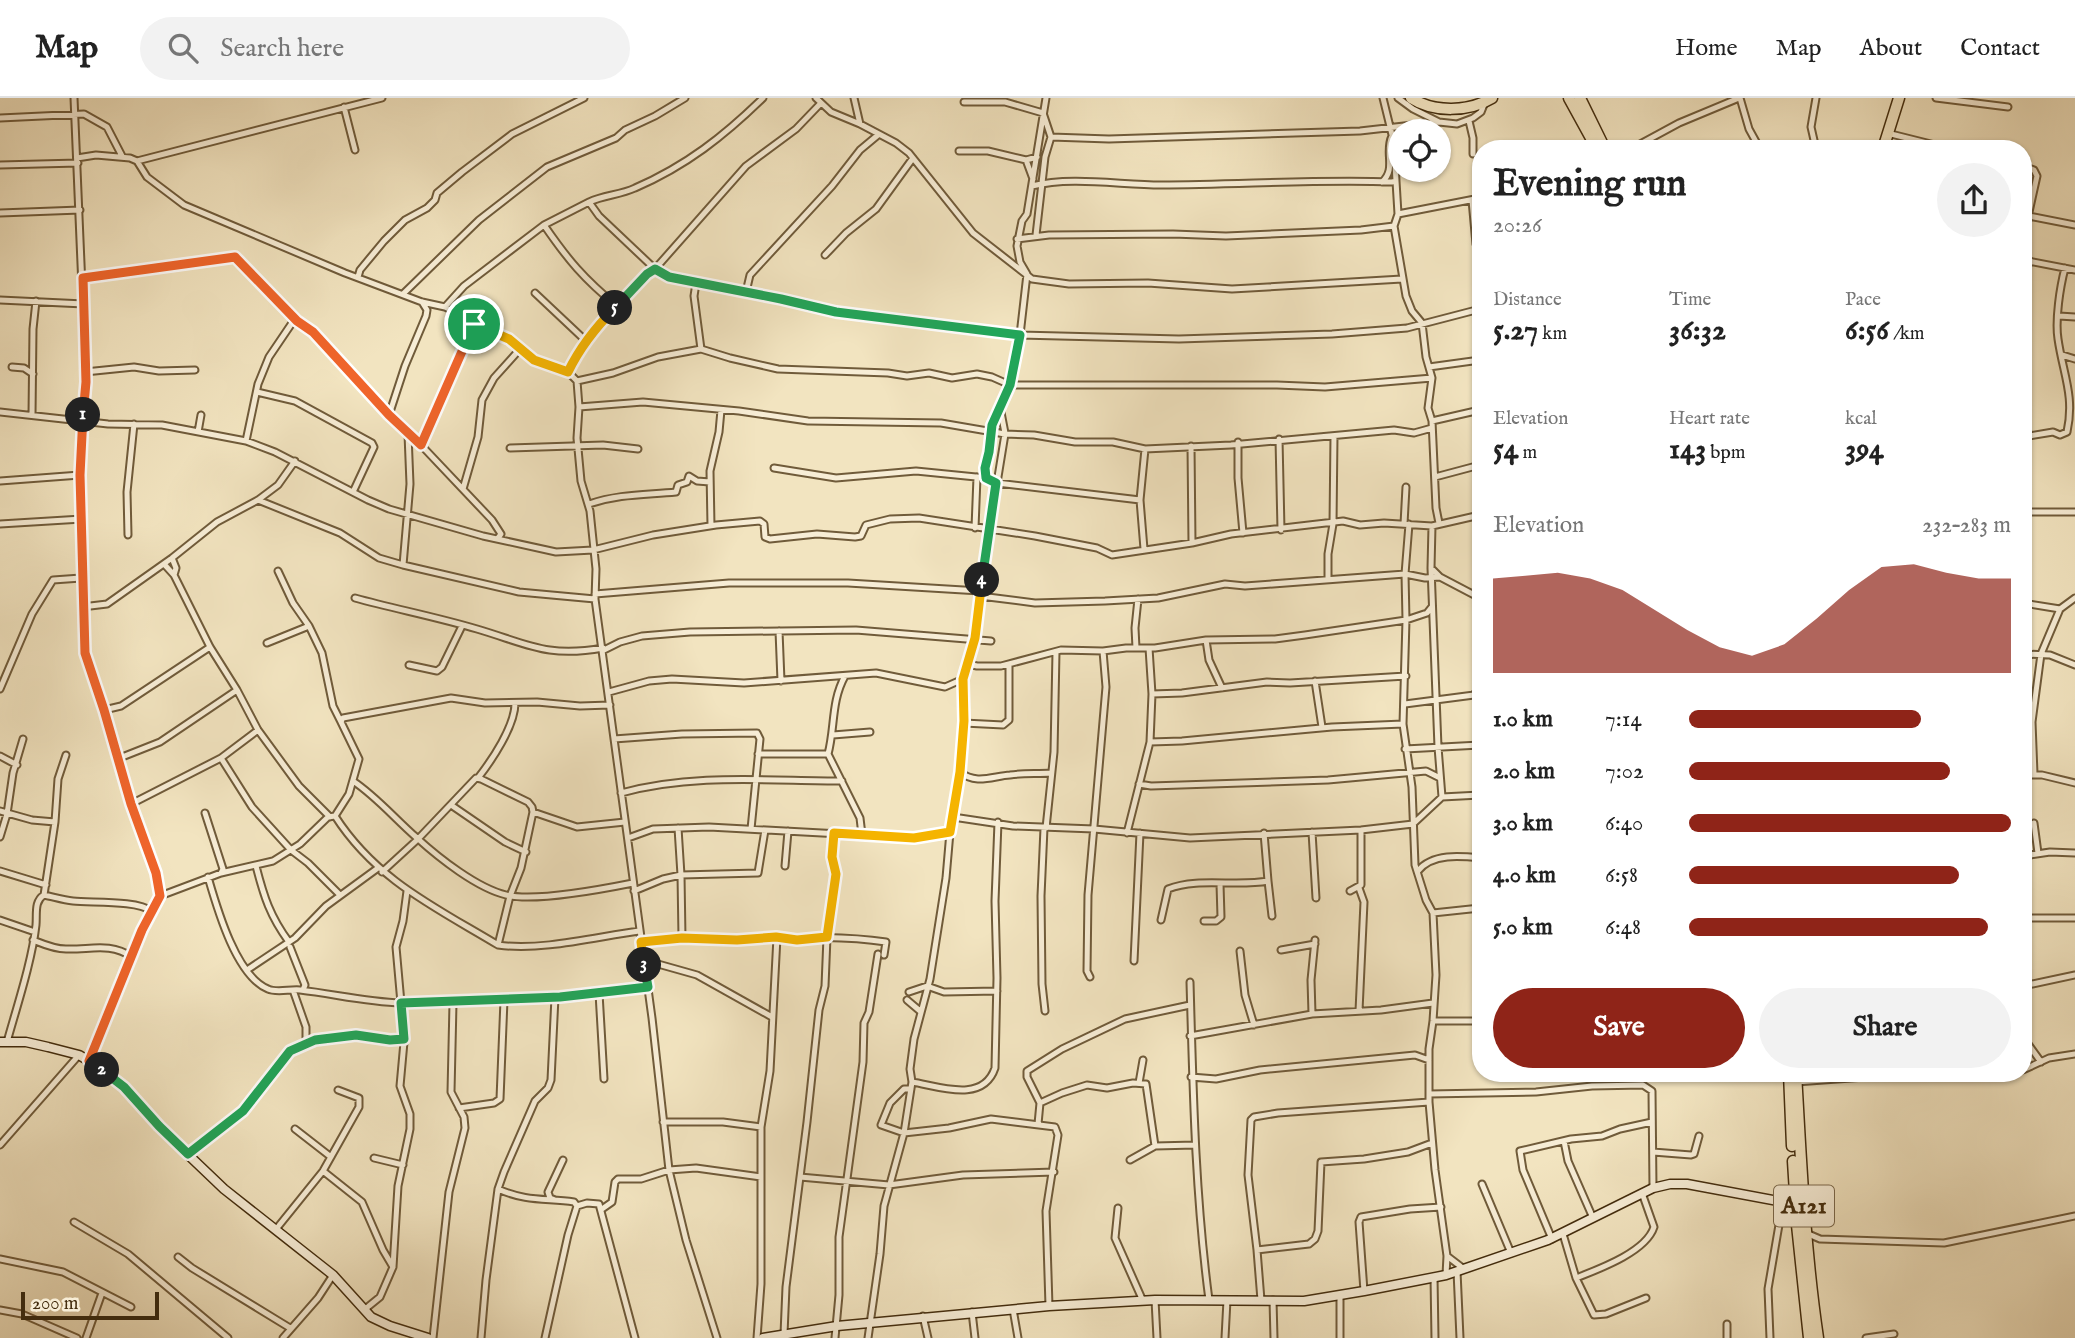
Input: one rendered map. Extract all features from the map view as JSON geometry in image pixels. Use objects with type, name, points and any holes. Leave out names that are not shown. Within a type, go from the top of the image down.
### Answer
[{"type":"highway","points":[[1411,98],[1444,109],[1489,100]]},
{"type":"highway","points":[[1569,98],[1592,140]]},
{"type":"highway","points":[[1580,98],[1601,140]]},
{"type":"highway","points":[[1886,140],[1899,98]]},
{"type":"highway","name":"A121","points":[[1789,1082],[1809,1338]]},
{"type":"highway","name":"A121","points":[[1796,1082],[1798,1207],[1806,1233],[1818,1338]]},
{"type":"street","points":[[75,98],[85,304],[80,475],[85,653],[131,804],[156,873],[160,896],[89,1061]]},
{"type":"street","points":[[0,165],[77,160],[96,155],[122,156],[136,161],[300,121],[357,101],[382,98]]},
{"type":"street","points":[[358,277],[360,270],[405,220],[427,208],[435,200],[437,193],[463,172],[512,134],[584,98]]},
{"type":"street","points":[[402,294],[479,220],[547,167],[616,138],[625,130],[685,98]]},
{"type":"street","points":[[445,307],[464,286],[544,225],[589,202],[636,188],[689,161],[708,148],[763,98]]},
{"type":"street","points":[[854,98],[860,124]]},
{"type":"street","points":[[986,478],[985,468],[992,425],[1010,385],[1020,335],[1027,274],[1020,262],[1017,239],[1027,214],[1046,98]]},
{"type":"street","points":[[1382,98],[1388,120]]},
{"type":"street","points":[[1398,98],[1433,119]]},
{"type":"street","points":[[1648,140],[1679,123],[1739,98],[1755,140]]},
{"type":"street","points":[[1814,140],[1811,127],[1816,98]]},
{"type":"street","points":[[1936,98],[2008,107]]},
{"type":"street","points":[[568,372],[586,341],[617,306],[655,269],[746,166],[796,129],[818,100],[831,112],[896,143],[913,158],[973,233],[1038,281],[1069,284],[1149,283],[1232,289],[1402,279]]},
{"type":"street","points":[[1451,123],[1469,121],[1489,100]]},
{"type":"street","points":[[964,102],[1005,102],[1043,113]]},
{"type":"street","points":[[344,107],[355,150]]},
{"type":"street","points":[[1413,109],[1422,119]]},
{"type":"street","points":[[1036,235],[1045,157],[1051,137],[1043,113]]},
{"type":"street","points":[[0,118],[84,114],[107,127],[122,156]]},
{"type":"street","points":[[1469,121],[1473,140]]},
{"type":"street","points":[[1051,137],[1109,139],[1388,128]]},
{"type":"street","points":[[1888,133],[1916,140]]},
{"type":"street","points":[[746,292],[750,275],[832,186],[867,142],[878,135]]},
{"type":"street","points":[[959,151],[988,151],[1026,160],[1037,157]]},
{"type":"street","points":[[825,255],[846,233],[876,209],[913,158]]},
{"type":"street","points":[[1026,160],[1033,182]]},
{"type":"street","points":[[136,161],[147,177],[184,205],[358,277],[422,302],[445,307],[474,324],[509,339],[534,360],[568,372],[577,381],[577,438],[581,481],[589,504],[595,597],[648,987],[669,1170],[686,1240],[717,1338]]},
{"type":"street","points":[[2032,169],[2037,176],[2032,201]]},
{"type":"street","points":[[1382,182],[1388,176]]},
{"type":"street","points":[[1033,182],[1158,185],[1388,182]]},
{"type":"street","points":[[1396,182],[1398,214],[1394,226],[1402,279],[1412,310],[1422,323],[1432,378],[1428,408],[1432,425],[1435,477],[1431,608],[1442,797]]},
{"type":"street","points":[[1398,214],[1472,200]]},
{"type":"street","points":[[589,202],[598,216],[655,269],[669,277],[836,312],[1020,335],[1233,338],[1332,334],[1406,328],[1472,311]]},
{"type":"street","points":[[0,212],[80,209]]},
{"type":"street","points":[[2032,217],[2075,225]]},
{"type":"street","points":[[544,225],[586,280],[617,306]]},
{"type":"street","points":[[1017,239],[1036,235],[1226,236],[1394,226]]},
{"type":"street","points":[[1002,255],[1017,246]]},
{"type":"street","points":[[83,278],[235,257],[297,321],[313,332],[389,415],[463,489],[492,520],[501,534],[498,538]]},
{"type":"street","points":[[2032,262],[2075,270]]},
{"type":"street","points":[[2032,436],[2053,432],[2060,435],[2067,432],[2072,403],[2057,331],[2065,268]]},
{"type":"street","points":[[696,283],[694,296],[701,349]]},
{"type":"street","points":[[535,293],[586,341]]},
{"type":"street","points":[[0,300],[85,304]]},
{"type":"street","points":[[32,415],[36,301]]},
{"type":"street","points":[[389,415],[405,366],[426,316],[427,310],[422,302]]},
{"type":"street","points":[[2059,316],[2075,317]]},
{"type":"street","points":[[246,441],[257,392],[269,357],[292,323]]},
{"type":"street","points":[[421,445],[474,324]]},
{"type":"street","points":[[463,489],[478,437],[482,400],[494,378],[520,349]]},
{"type":"street","points":[[577,381],[613,373],[658,357],[701,349],[778,369],[907,376],[929,373],[952,378],[977,374],[1010,385],[1325,387],[1432,378]]},
{"type":"street","points":[[2062,355],[2075,359]]},
{"type":"street","points":[[1429,368],[1472,361]]},
{"type":"street","points":[[85,372],[134,367],[159,371],[195,370]]},
{"type":"street","points":[[12,368],[24,368],[33,374]]},
{"type":"street","points":[[257,392],[295,401],[372,443],[374,447],[353,492]]},
{"type":"street","points":[[579,407],[643,402],[808,421],[942,423],[1075,442],[1113,442],[1145,449],[1394,430],[1414,433],[1472,412]]},
{"type":"street","points":[[868,1338],[884,1206],[904,1133],[911,1086],[910,1069],[946,878],[960,772],[964,723],[963,679],[975,638],[1005,433],[1000,407]]},
{"type":"street","points":[[711,526],[710,482],[721,410]]},
{"type":"street","points":[[0,412],[162,425],[246,441],[295,461],[389,509],[483,536],[556,552],[593,550],[711,526],[763,521],[765,537],[770,539],[817,534],[855,537],[860,536],[869,524],[890,519],[919,518],[990,531],[1003,530],[1097,548],[1112,555],[1243,533],[1343,521],[1360,525],[1435,524],[1472,517]]},
{"type":"street","points":[[198,432],[201,415]]},
{"type":"street","points":[[992,425],[1002,415]]},
{"type":"street","points":[[128,535],[127,492],[135,424]]},
{"type":"street","points":[[403,565],[410,484],[408,434]]},
{"type":"street","points":[[1328,579],[1333,524],[1334,436]]},
{"type":"street","points":[[1279,439],[1281,530]]},
{"type":"street","points":[[1238,442],[1243,533]]},
{"type":"street","points":[[510,448],[603,445],[639,449]]},
{"type":"street","points":[[1191,446],[1192,543]]},
{"type":"street","points":[[1144,549],[1140,500],[1145,449]]},
{"type":"street","points":[[82,607],[107,604],[217,522],[258,500],[278,485],[295,461]]},
{"type":"street","points":[[1435,477],[1472,467]]},
{"type":"street","points":[[774,468],[836,478],[916,471],[1140,500]]},
{"type":"street","points":[[0,481],[80,475]]},
{"type":"street","points":[[589,504],[610,497],[676,492],[678,485],[687,482],[688,475],[697,481],[710,482]]},
{"type":"street","points":[[975,528],[977,477]]},
{"type":"street","points":[[1406,487],[1406,676],[1403,724],[1411,774],[1415,865],[1433,913],[1436,975],[1429,1060],[1429,1102],[1447,1256],[1446,1275]]},
{"type":"street","points":[[258,500],[340,533],[379,558],[403,565],[519,592],[595,597],[729,583],[848,583],[980,593],[1035,603],[1138,599],[1225,584],[1245,586],[1405,574],[1425,578],[1440,577]]},
{"type":"street","points":[[2032,512],[2075,512]]},
{"type":"street","points":[[0,524],[82,519]]},
{"type":"street","points":[[172,558],[176,568],[174,575]]},
{"type":"street","points":[[164,564],[174,575],[209,648],[237,690],[258,730],[299,786],[332,817],[380,870],[407,891],[498,946],[537,945],[639,931]]},
{"type":"street","points":[[1431,568],[1440,577],[1472,594]]},
{"type":"street","points":[[160,896],[208,877],[273,861],[300,844],[318,824],[332,817],[349,794],[358,767],[358,754],[333,706],[322,653],[278,571]]},
{"type":"street","points":[[0,689],[32,614],[53,580],[81,579]]},
{"type":"street","points":[[355,597],[547,652],[603,649],[642,636],[690,632],[882,631],[991,641]]},
{"type":"street","points":[[1136,648],[1138,599]]},
{"type":"street","points":[[2074,601],[2060,609],[2041,653],[2032,722],[2034,774],[2075,783]]},
{"type":"street","points":[[2032,604],[2060,609]]},
{"type":"street","points":[[968,664],[1009,664],[1079,649],[1103,651],[1206,640],[1275,639],[1406,620],[1431,608]]},
{"type":"street","points":[[267,643],[309,626]]},
{"type":"street","points":[[409,665],[437,671],[442,667],[462,626]]},
{"type":"street","points":[[779,631],[781,681]]},
{"type":"street","points":[[1206,640],[1209,660],[1222,688]]},
{"type":"street","points":[[104,710],[121,706],[209,648]]},
{"type":"street","points":[[1127,833],[1150,742],[1152,694],[1149,648]]},
{"type":"street","points":[[1090,976],[1087,971],[1088,895],[1106,687],[1103,651]]},
{"type":"street","points":[[1045,1011],[1041,896],[1055,731],[1056,652]]},
{"type":"street","points":[[2032,654],[2041,653],[2075,665]]},
{"type":"street","points":[[964,723],[1003,725],[1009,720],[1009,664]]},
{"type":"street","points":[[609,692],[649,681],[672,679],[727,683],[876,673],[945,687],[963,679]]},
{"type":"street","points":[[845,676],[836,695],[828,754],[860,818],[862,835]]},
{"type":"street","points":[[1152,694],[1182,693],[1267,682],[1406,676]]},
{"type":"street","points":[[1315,681],[1322,727]]},
{"type":"street","points":[[117,759],[160,742],[237,690]]},
{"type":"street","points":[[1405,704],[1472,695]]},
{"type":"street","points":[[341,722],[346,717],[451,698],[485,704],[610,705]]},
{"type":"street","points":[[247,970],[290,944],[340,895],[380,870],[418,839],[478,778],[499,747],[515,710],[515,703]]},
{"type":"street","points":[[1150,742],[1322,727],[1403,724]]},
{"type":"street","points":[[131,804],[221,758],[258,730]]},
{"type":"street","points":[[614,739],[754,732],[759,736],[751,829]]},
{"type":"street","points":[[832,735],[870,732]]},
{"type":"street","points":[[0,838],[23,739]]},
{"type":"street","points":[[1405,749],[1472,745]]},
{"type":"street","points":[[758,754],[828,754]]},
{"type":"street","points":[[66,755],[58,779],[55,822],[44,895],[38,899],[35,932],[3,1042],[35,1044],[79,1055],[89,1061],[124,1087],[159,1126],[224,1189],[277,1228],[333,1275],[364,1310],[390,1326],[431,1338],[449,1192],[465,1128],[464,1117],[451,1092],[453,1003]]},
{"type":"street","points":[[0,756],[17,765]]},
{"type":"street","points":[[221,758],[252,807],[291,850],[340,895]]},
{"type":"street","points":[[1139,784],[1233,784],[1426,771],[1440,778]]},
{"type":"street","points":[[960,772],[970,778],[996,779],[1006,775],[1051,774]]},
{"type":"street","points":[[478,778],[528,802],[534,813],[526,852],[510,896],[498,946]]},
{"type":"street","points":[[621,793],[674,782],[723,779],[842,781]]},
{"type":"street","points":[[353,781],[371,793],[418,839],[485,888],[510,896],[549,895],[633,883]]},
{"type":"street","points":[[954,817],[1013,826],[1190,838],[1361,830],[1413,824],[1442,797],[1472,795]]},
{"type":"street","points":[[451,805],[505,842],[526,852]]},
{"type":"street","points":[[0,811],[55,822]]},
{"type":"street","points":[[205,813],[223,869],[221,873]]},
{"type":"street","points":[[534,813],[577,827],[625,822]]},
{"type":"street","points":[[998,822],[995,901],[996,1062],[993,1074],[985,1082],[965,1091],[911,1086],[904,1089],[890,1104],[881,1125],[904,1133],[949,1128],[991,1119],[1055,1127],[1058,1135],[1046,1211],[1049,1306]]},
{"type":"street","points":[[2034,822],[2038,853]]},
{"type":"street","points":[[628,838],[653,830],[709,827],[914,838],[950,832]]},
{"type":"street","points":[[678,828],[682,938]]},
{"type":"street","points":[[634,891],[681,875],[758,873],[765,830]]},
{"type":"street","points":[[1359,1011],[1364,902],[1359,888],[1361,830]]},
{"type":"street","points":[[785,866],[788,831]]},
{"type":"street","points":[[1312,832],[1316,898]]},
{"type":"street","points":[[784,1334],[786,1287],[819,1010],[825,986],[827,937],[836,874],[832,857],[834,833]]},
{"type":"street","points":[[1134,961],[1140,833]]},
{"type":"street","points":[[1264,833],[1272,916]]},
{"type":"street","points":[[2032,854],[2075,853]]},
{"type":"street","points":[[1418,871],[1427,862],[1448,857],[1472,858]]},
{"type":"street","points":[[256,866],[265,902],[275,923],[290,944],[305,985],[303,990]]},
{"type":"street","points":[[0,871],[46,885]]},
{"type":"street","points":[[208,877],[227,935],[240,961],[268,989],[303,990],[401,1003],[453,1003],[555,997],[648,987]]},
{"type":"street","points":[[1161,920],[1168,889],[1179,884],[1254,884],[1268,881]]},
{"type":"street","points":[[1204,921],[1216,921],[1221,917],[1220,884]]},
{"type":"street","points":[[1350,891],[1359,888]]},
{"type":"street","points":[[364,1310],[380,1297],[393,1266],[398,1186],[410,1129],[410,1114],[400,1086],[404,1039],[396,947],[407,891]]},
{"type":"street","points":[[44,895],[73,901],[145,906],[152,911]]},
{"type":"street","points":[[1433,913],[1472,909]]},
{"type":"street","points":[[2032,918],[2075,918]]},
{"type":"street","points":[[0,920],[35,932]]},
{"type":"street","points":[[757,1338],[761,1284],[761,1128],[770,1071],[776,937]]},
{"type":"street","points":[[641,942],[682,938],[737,940],[776,937],[797,940],[827,937],[886,942],[864,1023],[863,1062],[839,1237],[835,1338]]},
{"type":"street","points":[[33,940],[62,949],[110,947],[132,957]]},
{"type":"street","points":[[1281,950],[1315,942],[1311,979],[1312,1014]]},
{"type":"street","points":[[1240,951],[1245,995],[1254,1025]]},
{"type":"street","points":[[644,963],[658,964],[697,975],[772,1017]]},
{"type":"street","points":[[2032,984],[2075,975]]},
{"type":"street","points":[[1190,982],[1195,1145],[1202,1249],[1209,1300]]},
{"type":"street","points":[[909,992],[927,986],[944,992],[997,991]]},
{"type":"street","points":[[293,990],[306,1027],[306,1043]]},
{"type":"street","points":[[599,992],[604,1079]]},
{"type":"street","points":[[481,1338],[498,1189],[535,1101],[548,1088],[551,1080],[555,997]]},
{"type":"street","points":[[458,1108],[499,1100],[505,1000]]},
{"type":"street","points":[[907,1000],[920,1011]]},
{"type":"street","points":[[1190,1036],[1312,1014],[1433,1003]]},
{"type":"street","points":[[1038,1124],[1040,1104],[1027,1077],[1027,1071],[1062,1049],[1125,1019],[1190,1005]]},
{"type":"street","points":[[1433,1021],[1472,1021]]},
{"type":"street","points":[[188,1154],[243,1111],[287,1053],[306,1043],[356,1035],[390,1040],[404,1039]]},
{"type":"street","points":[[2032,1050],[2040,1062]]},
{"type":"street","points":[[2032,1066],[2049,1058],[2075,1054]]},
{"type":"street","points":[[0,1145],[79,1055]]},
{"type":"street","points":[[1191,1077],[1216,1079],[1273,1069],[1415,1055],[1429,1060]]},
{"type":"street","points":[[1139,1083],[1143,1060]]},
{"type":"street","points":[[1040,1104],[1062,1093],[1087,1086],[1146,1084],[1155,1146]]},
{"type":"street","points":[[1429,1094],[1536,1092],[1592,1086],[1643,1085],[1652,1091],[1653,1188]]},
{"type":"street","points":[[277,1228],[323,1171],[354,1116],[360,1100],[338,1090]]},
{"type":"street","points":[[1261,1300],[1248,1175],[1249,1126],[1254,1116],[1429,1102]]},
{"type":"street","points":[[663,1122],[723,1122],[761,1128]]},
{"type":"street","points":[[1552,1239],[1523,1170],[1519,1154],[1522,1150],[1602,1136],[1652,1122]]},
{"type":"street","points":[[295,1129],[331,1157]]},
{"type":"street","points":[[1653,1152],[1694,1154],[1699,1136]]},
{"type":"street","points":[[1564,1141],[1568,1161],[1593,1218]]},
{"type":"street","points":[[1257,1250],[1309,1244],[1315,1239],[1318,1231],[1321,1162],[1408,1152],[1432,1143]]},
{"type":"street","points":[[1130,1160],[1155,1146],[1195,1145]]},
{"type":"street","points":[[374,1158],[403,1165]]},
{"type":"street","points":[[563,1160],[548,1192],[550,1198],[574,1202],[577,1206]]},
{"type":"street","points":[[602,1209],[612,1202],[616,1180],[641,1179],[669,1170],[696,1168],[761,1177]]},
{"type":"street","points":[[323,1171],[362,1202],[393,1266]]},
{"type":"street","points":[[800,1177],[889,1185],[964,1174],[1054,1172]]},
{"type":"street","points":[[1482,1184],[1511,1253]]},
{"type":"street","points":[[763,1338],[837,1326],[972,1312],[1155,1300],[1304,1301],[1364,1291],[1446,1275],[1552,1239],[1642,1193],[1670,1184],[1687,1184],[1798,1207]]},
{"type":"street","points":[[498,1189],[538,1200],[558,1200]]},
{"type":"street","points":[[1576,1278],[1632,1252],[1648,1237],[1654,1227],[1642,1193]]},
{"type":"street","points":[[577,1206],[594,1203],[599,1204],[602,1209],[635,1338]]},
{"type":"street","points":[[545,1338],[577,1206]]},
{"type":"street","points":[[1364,1291],[1359,1222],[1361,1217],[1441,1207]]},
{"type":"street","points":[[1770,1338],[1768,1289],[1780,1219],[1783,1214],[1798,1207]]},
{"type":"street","points":[[1118,1208],[1115,1238],[1143,1301]]},
{"type":"street","points":[[1806,1233],[1820,1239],[1944,1243],[2075,1216]]},
{"type":"street","points":[[74,1222],[143,1265],[228,1338]]},
{"type":"street","points":[[1563,1234],[1576,1278],[1594,1315],[1606,1314],[1646,1298]]},
{"type":"street","points":[[1447,1256],[1460,1270],[1460,1338]]},
{"type":"street","points":[[177,1257],[289,1330],[295,1338]]},
{"type":"street","points":[[0,1259],[64,1272],[131,1307]]},
{"type":"street","points":[[283,1338],[318,1298],[333,1275]]},
{"type":"street","points":[[1434,1277],[1435,1338]]},
{"type":"street","points":[[86,1338],[102,1293]]},
{"type":"street","points":[[1340,1295],[1340,1338]]},
{"type":"street","points":[[1155,1300],[1157,1338]]},
{"type":"street","points":[[1225,1338],[1227,1300]]},
{"type":"street","points":[[1273,1300],[1274,1338]]},
{"type":"street","points":[[1013,1309],[1018,1338]]},
{"type":"street","points":[[0,1310],[22,1314],[77,1338]]},
{"type":"street","points":[[972,1312],[975,1338]]},
{"type":"street","points":[[923,1317],[928,1338]]},
{"type":"street","points":[[1727,1324],[1727,1338]]},
{"type":"street","points":[[1866,1338],[1894,1334]]},
{"type":"route","points":[[235,257],[297,321],[313,332],[389,415],[421,445],[474,324],[509,339],[534,360],[568,372],[592,332],[647,274],[655,269],[669,277],[714,288],[746,292],[836,312],[1020,335],[1010,385],[992,425],[984,473],[986,478],[996,483],[975,638],[963,679],[964,721],[960,772],[950,832],[914,838],[834,833],[832,857],[836,874],[827,937],[797,940],[776,937],[737,940],[682,938],[641,942],[648,987],[560,997],[401,1003],[404,1039],[397,1041],[356,1035],[306,1043],[287,1053],[243,1111],[188,1154],[124,1087],[89,1061],[142,930],[160,896],[156,873],[131,804],[85,653],[80,475],[86,382],[83,278],[235,257]]}]
